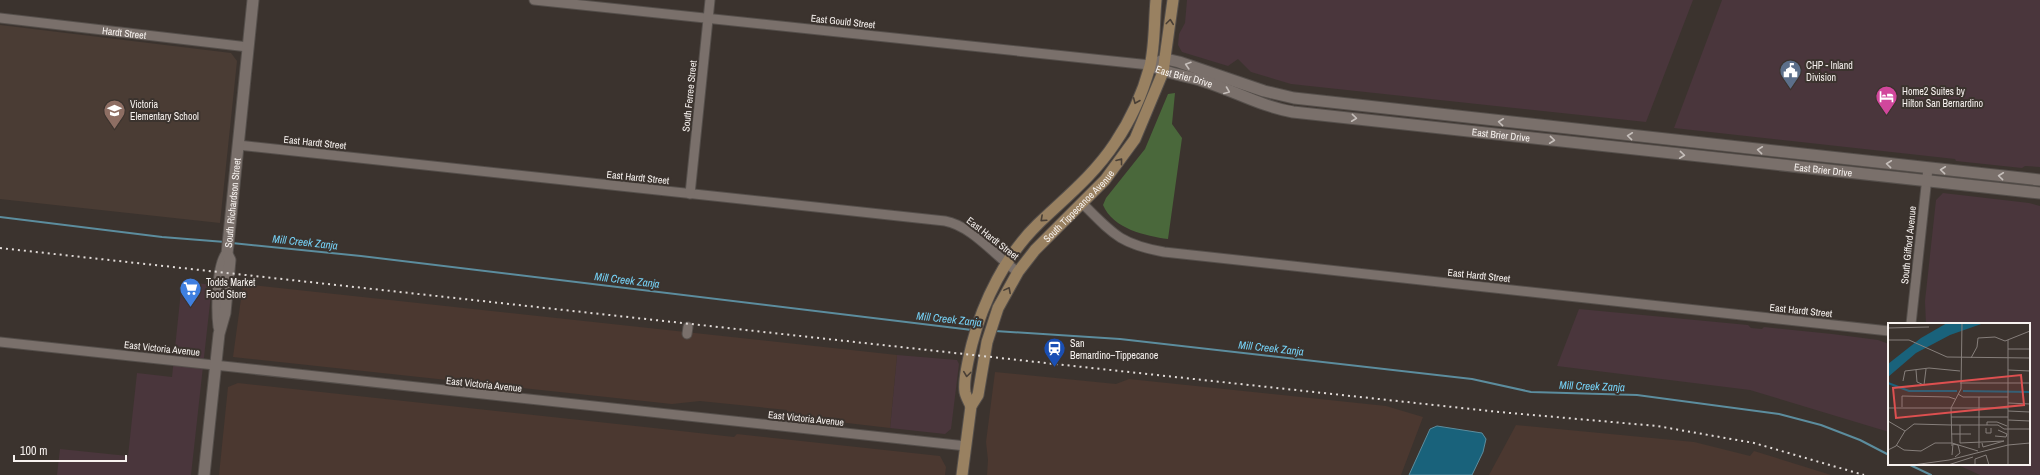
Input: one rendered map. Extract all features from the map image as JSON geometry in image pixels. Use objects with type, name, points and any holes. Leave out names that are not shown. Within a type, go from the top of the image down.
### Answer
[{"type":"main road","name":"South Tippecanoe Avenue","points":[[971,406],[965,392],[973,340],[980,318],[1007,264],[1037,225],[1072,194],[1095,170],[1115,143],[1136,101],[1150,65],[1156,0]]},
{"type":"main road","name":"South Tippecanoe Avenue","points":[[962,475],[971,406],[978,395],[987,342],[996,315],[1018,272],[1053,231],[1083,204],[1105,180],[1135,139],[1163,72],[1166,59],[1172,0]]},
{"type":"main road","points":[[1072,194],[1083,204]]},
{"type":"street","name":"South Richardson Street","points":[[215,365],[219,334],[218,306],[223,259],[227,254],[230,232],[253,0]]},
{"type":"street","name":"East Gould Street","points":[[534,0],[1150,65]]},
{"type":"street","name":"South Ferree Street","points":[[690,194],[710,0]]},
{"type":"street","name":"Hardt Street","points":[[0,18],[248,47]]},
{"type":"street","name":"East Brier Drive","points":[[1150,65],[1166,59],[1219,74],[1264,91],[1294,98],[2040,180]]},
{"type":"street","name":"East Brier Drive","points":[[1150,65],[1163,72],[1203,81],[1271,108],[1293,112],[2040,193]]},
{"type":"street","name":"East Hardt Street","points":[[238,145],[953,222],[968,230],[1018,272]]},
{"type":"street","name":"South Gifford Avenue","points":[[1911,323],[1928,168]]},
{"type":"street","name":"East Hardt Street","points":[[1083,204],[1107,229],[1123,240],[1143,248],[1164,252],[1888,331]]},
{"type":"street","name":"East Victoria Avenue","points":[[0,342],[966,446]]},
{"type":"street","points":[[204,475],[215,365]]},
{"type":"shaded area","points":[[1187,0],[1693,0],[1646,122],[1291,84],[1251,72],[1238,59],[1228,66],[1182,52],[1178,45],[1179,34],[1185,23]]},
{"type":"shaded area","points":[[1722,0],[2040,0],[2040,167],[2025,166],[2022,168],[1956,161],[1955,159],[1674,128]]},
{"type":"shaded area","name":"Victoria Elementary School","points":[[0,25],[231,53],[237,61],[220,223],[0,199]]},
{"type":"shaded area","points":[[1943,193],[2029,203],[2040,206],[2040,475],[1980,475],[1958,465],[2030,465],[2030,323],[1926,323],[1925,301],[1936,200]]},
{"type":"shaded area","points":[[182,281],[212,285],[191,475],[57,475],[60,449],[128,456],[137,373],[172,377]]},
{"type":"shaded area","points":[[243,284],[897,355],[890,428],[787,416],[787,410],[700,401],[672,404],[233,357]]},
{"type":"shaded area","points":[[1579,309],[1748,325],[1751,328],[1762,329],[1764,327],[1878,340],[1888,344],[1888,432],[1750,390],[1557,366]]},
{"type":"shaded area","points":[[897,355],[957,360],[959,364],[951,429],[945,434],[890,428]]},
{"type":"shaded area","points":[[995,372],[1116,384],[1129,379],[1386,406],[1423,417],[1401,475],[987,475],[988,460],[986,442]]},
{"type":"shaded area","points":[[238,383],[734,437],[737,434],[940,456],[946,467],[945,475],[219,475],[228,387]]},
{"type":"shaded area","points":[[1516,425],[1694,442],[1750,456],[1754,451],[1831,475],[1489,475]]},
{"type":"green space","points":[[1175,93],[1172,124],[1182,138],[1168,239],[1150,236],[1122,226],[1114,220],[1103,205],[1106,198],[1145,149],[1168,94]]},
{"type":"water","points":[[1437,426],[1482,433],[1486,439],[1483,452],[1472,475],[1409,475],[1430,429]]},
{"type":"waterway","name":"Mill Creek Zanja","points":[[0,217],[162,237],[225,242]]},
{"type":"waterway","name":"Mill Creek Zanja","points":[[232,243],[361,256],[972,330]]},
{"type":"waterway","name":"Mill Creek Zanja","points":[[995,331],[1120,339],[1472,379],[1531,392],[1637,395],[1779,414],[1821,425],[1860,440],[1888,454]]},
{"type":"waterway","name":"Mill Creek Zanja","points":[[1910,465],[1931,475]]},
{"type":"railway","points":[[0,248],[1499,412],[1657,426],[1754,443],[1864,475]]},
{"type":"place","name":"CHP - Inland Division","points":[[1791,90]]},
{"type":"place","name":"Home2 Suites by Hilton San Bernardino","points":[[1887,116]]},
{"type":"place","name":"Victoria Elementary School","points":[[115,130]]},
{"type":"place","name":"Todds Market Food Store","points":[[191,308]]},
{"type":"place","name":"San Bernardino–Tippecanoe","points":[[1055,368]]}]
